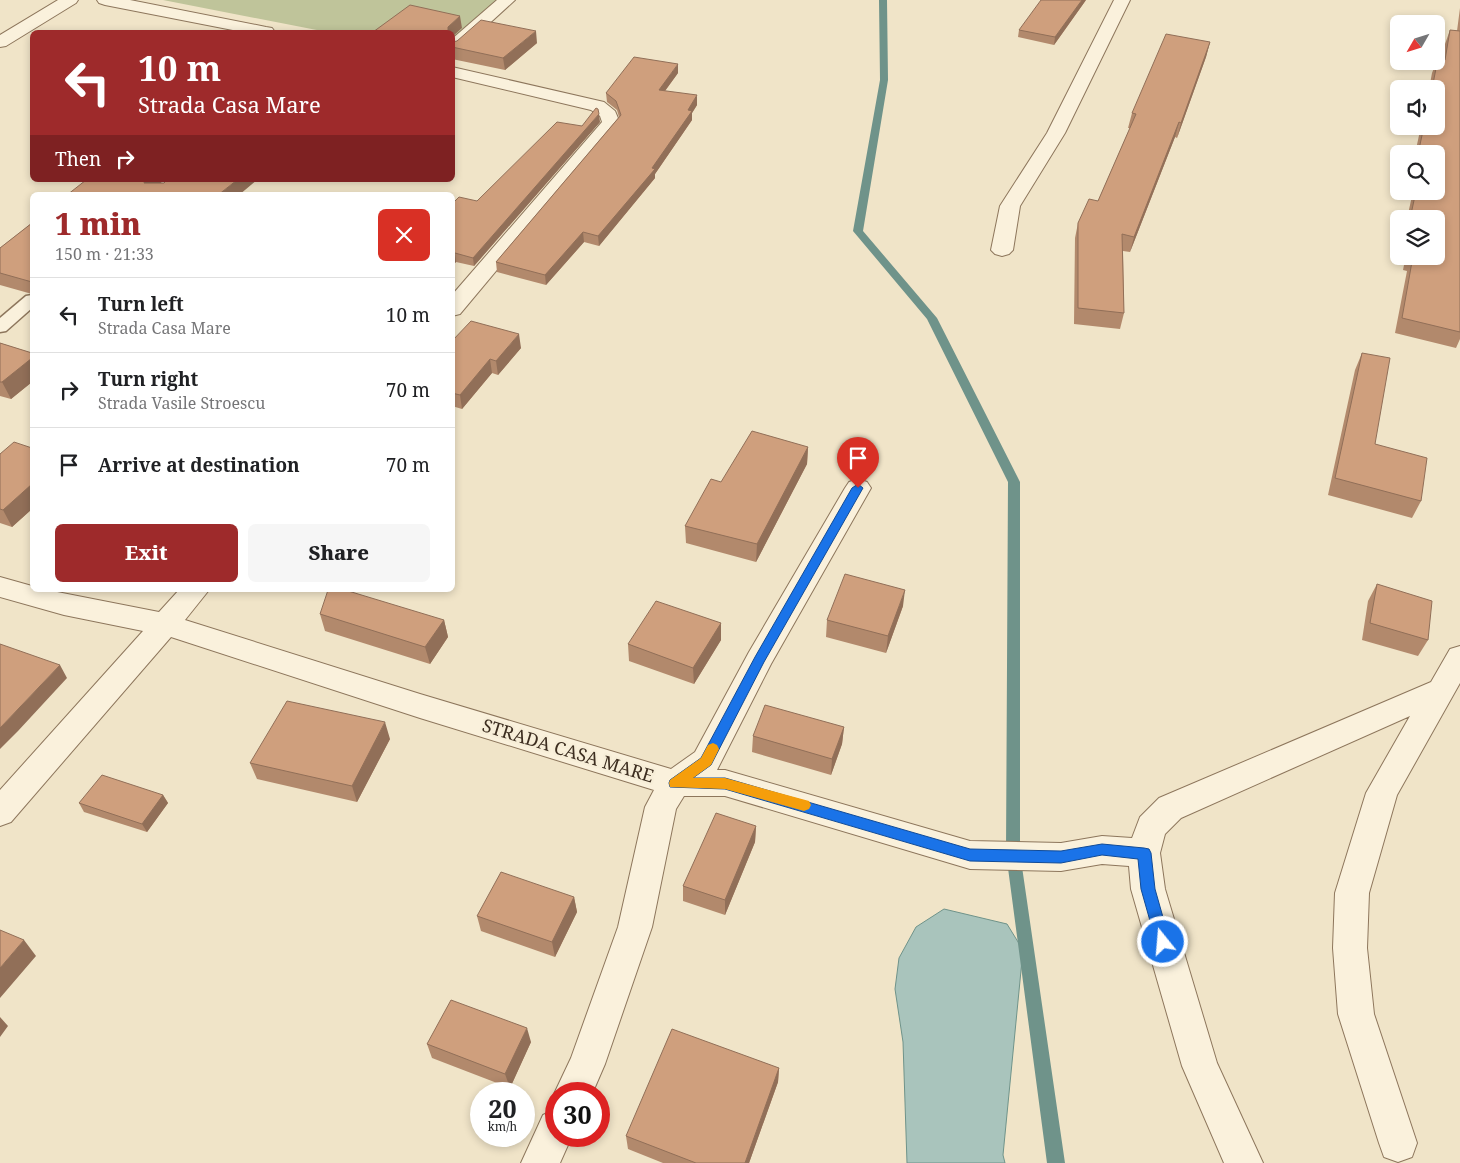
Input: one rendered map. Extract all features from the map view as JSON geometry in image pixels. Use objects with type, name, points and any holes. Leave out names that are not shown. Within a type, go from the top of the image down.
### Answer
[{"type":"street","points":[[0,42],[70,0]]},
{"type":"street","points":[[105,0],[256,30]]},
{"type":"street","points":[[455,45],[507,0]]},
{"type":"street","points":[[1002,250],[1010,206],[1056,133],[1122,0]]},
{"type":"street","points":[[455,73],[597,106],[608,113],[611,123],[455,305]]},
{"type":"street","points":[[579,1082],[587,1064],[635,928],[661,807],[675,783],[706,761],[759,660],[858,488]]},
{"type":"street","name":"STRADA CASA MARE","points":[[0,587],[64,605],[164,624],[420,706],[675,783],[725,783],[970,855],[1061,857],[1102,850],[1144,853]]},
{"type":"street","points":[[0,812],[193,592]]},
{"type":"street","points":[[1398,1143],[1356,1014],[1350,948],[1352,893],[1382,793],[1460,657]]},
{"type":"street","points":[[1244,1163],[1200,1066],[1148,889],[1144,853],[1151,827],[1170,808],[1441,690]]},
{"type":"street","points":[[540,1163],[547,1147]]},
{"type":"lane","points":[[0,327],[30,302]]},
{"type":"green space","points":[[163,0],[499,0],[455,39],[455,30],[317,30]]},
{"type":"water","points":[[944,909],[1007,924],[1023,950],[1003,1155],[1005,1163],[907,1163],[903,1042],[895,989],[899,958],[916,927]]},
{"type":"building","points":[[1041,0],[1082,0],[1055,37],[1019,30]]},
{"type":"building","points":[[410,5],[460,16],[448,27],[448,30],[376,30]]},
{"type":"building","points":[[481,20],[536,31],[503,58],[455,48],[455,41]]},
{"type":"building","points":[[1450,30],[1460,31],[1460,332],[1402,318],[1411,265],[1445,265],[1445,210],[1412,210],[1414,200],[1445,200],[1445,145],[1420,145],[1422,135],[1445,135],[1445,80],[1434,80],[1436,70],[1445,70]]},
{"type":"building","points":[[1166,34],[1210,42],[1181,123],[1179,122],[1134,237],[1122,234],[1124,313],[1078,308],[1078,223],[1089,199],[1098,201],[1136,114],[1132,113]]},
{"type":"building","points":[[634,57],[678,64],[659,90],[697,95],[688,110],[692,111],[652,168],[655,169],[598,236],[583,232],[545,275],[496,262],[621,115],[616,101],[606,93]]},
{"type":"building","points":[[596,108],[598,109],[599,114],[473,258],[455,253],[455,201],[459,197],[477,201],[557,122],[582,126]]},
{"type":"building","points":[[83,182],[234,182],[222,192],[71,192]]},
{"type":"building","points":[[30,225],[30,281],[0,273],[0,248]]},
{"type":"building","points":[[471,321],[519,334],[496,361],[490,359],[460,395],[455,394],[455,338]]},
{"type":"building","points":[[0,343],[30,352],[30,360],[0,382]]},
{"type":"building","points":[[1362,353],[1390,358],[1375,444],[1427,458],[1421,501],[1335,478]]},
{"type":"building","points":[[752,431],[808,447],[757,544],[685,526],[711,479],[721,482]]},
{"type":"building","points":[[14,442],[30,447],[30,486],[3,510],[0,509],[0,454]]},
{"type":"building","points":[[845,574],[905,590],[888,636],[827,620]]},
{"type":"building","points":[[1377,584],[1432,601],[1428,640],[1370,623]]},
{"type":"building","points":[[327,592],[352,592],[444,620],[425,647],[320,614]]},
{"type":"building","points":[[656,601],[721,623],[693,668],[628,644]]},
{"type":"building","points":[[0,644],[60,665],[0,728]]},
{"type":"building","points":[[287,701],[385,722],[352,786],[250,763]]},
{"type":"building","points":[[765,705],[844,727],[832,759],[753,736]]},
{"type":"building","points":[[102,775],[163,795],[142,824],[79,803]]},
{"type":"building","points":[[716,813],[756,826],[725,900],[683,886]]},
{"type":"building","points":[[501,872],[574,897],[552,942],[477,916]]},
{"type":"building","points":[[0,930],[24,940],[0,968]]},
{"type":"building","points":[[451,1000],[527,1028],[505,1074],[427,1044]]},
{"type":"building","points":[[672,1029],[779,1068],[745,1163],[696,1163],[626,1136]]},
{"type":"waterway","points":[[883,0],[884,80],[858,231],[932,318],[1014,482],[1013,853],[1056,1163]]},
{"type":"slow traffic","points":[[713,749],[706,761],[675,783],[725,783],[804,805]]},
{"type":"route","points":[[858,488],[759,660],[706,761],[675,783],[725,783],[970,855],[1061,857],[1102,850],[1144,853],[1148,889],[1163,942]]}]
